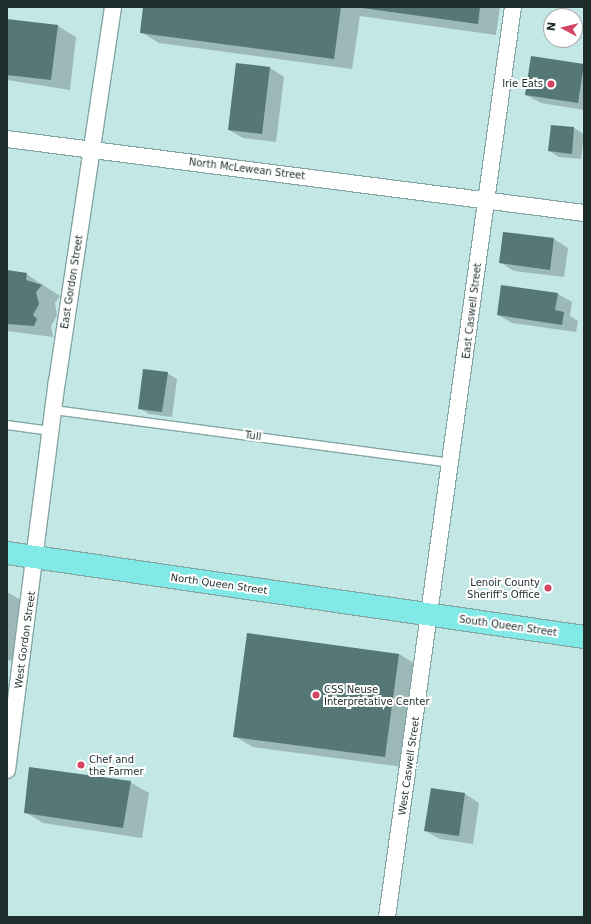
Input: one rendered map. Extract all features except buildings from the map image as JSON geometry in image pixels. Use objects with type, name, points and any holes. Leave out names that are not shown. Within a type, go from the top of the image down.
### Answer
[{"type":"main road","name":"North Queen Street","points":[[7,554],[431,614]]},
{"type":"main road","name":"South Queen Street","points":[[431,614],[584,637]]},
{"type":"street","name":"East Gordon Street","points":[[36,558],[51,431],[113,7]]},
{"type":"street","name":"East Caswell Street","points":[[431,614],[513,7]]},
{"type":"street","name":"North McLewean Street","points":[[7,139],[486,198],[584,213]]},
{"type":"street","name":"West Gordon Street","points":[[7,770],[36,558]]},
{"type":"street","name":"West Caswell Street","points":[[387,917],[431,614]]},
{"type":"lane","name":"Tull","points":[[54,410],[452,463]]},
{"type":"lane","points":[[7,425],[51,431]]},
{"type":"place","name":"Irie Eats","points":[[551,84]]},
{"type":"place","name":"Lenoir County Sheriff's Office","points":[[548,588]]},
{"type":"place","name":"CSS Neuse Interpretative Center","points":[[316,695]]},
{"type":"place","name":"Chef and the Farmer","points":[[81,765]]}]
